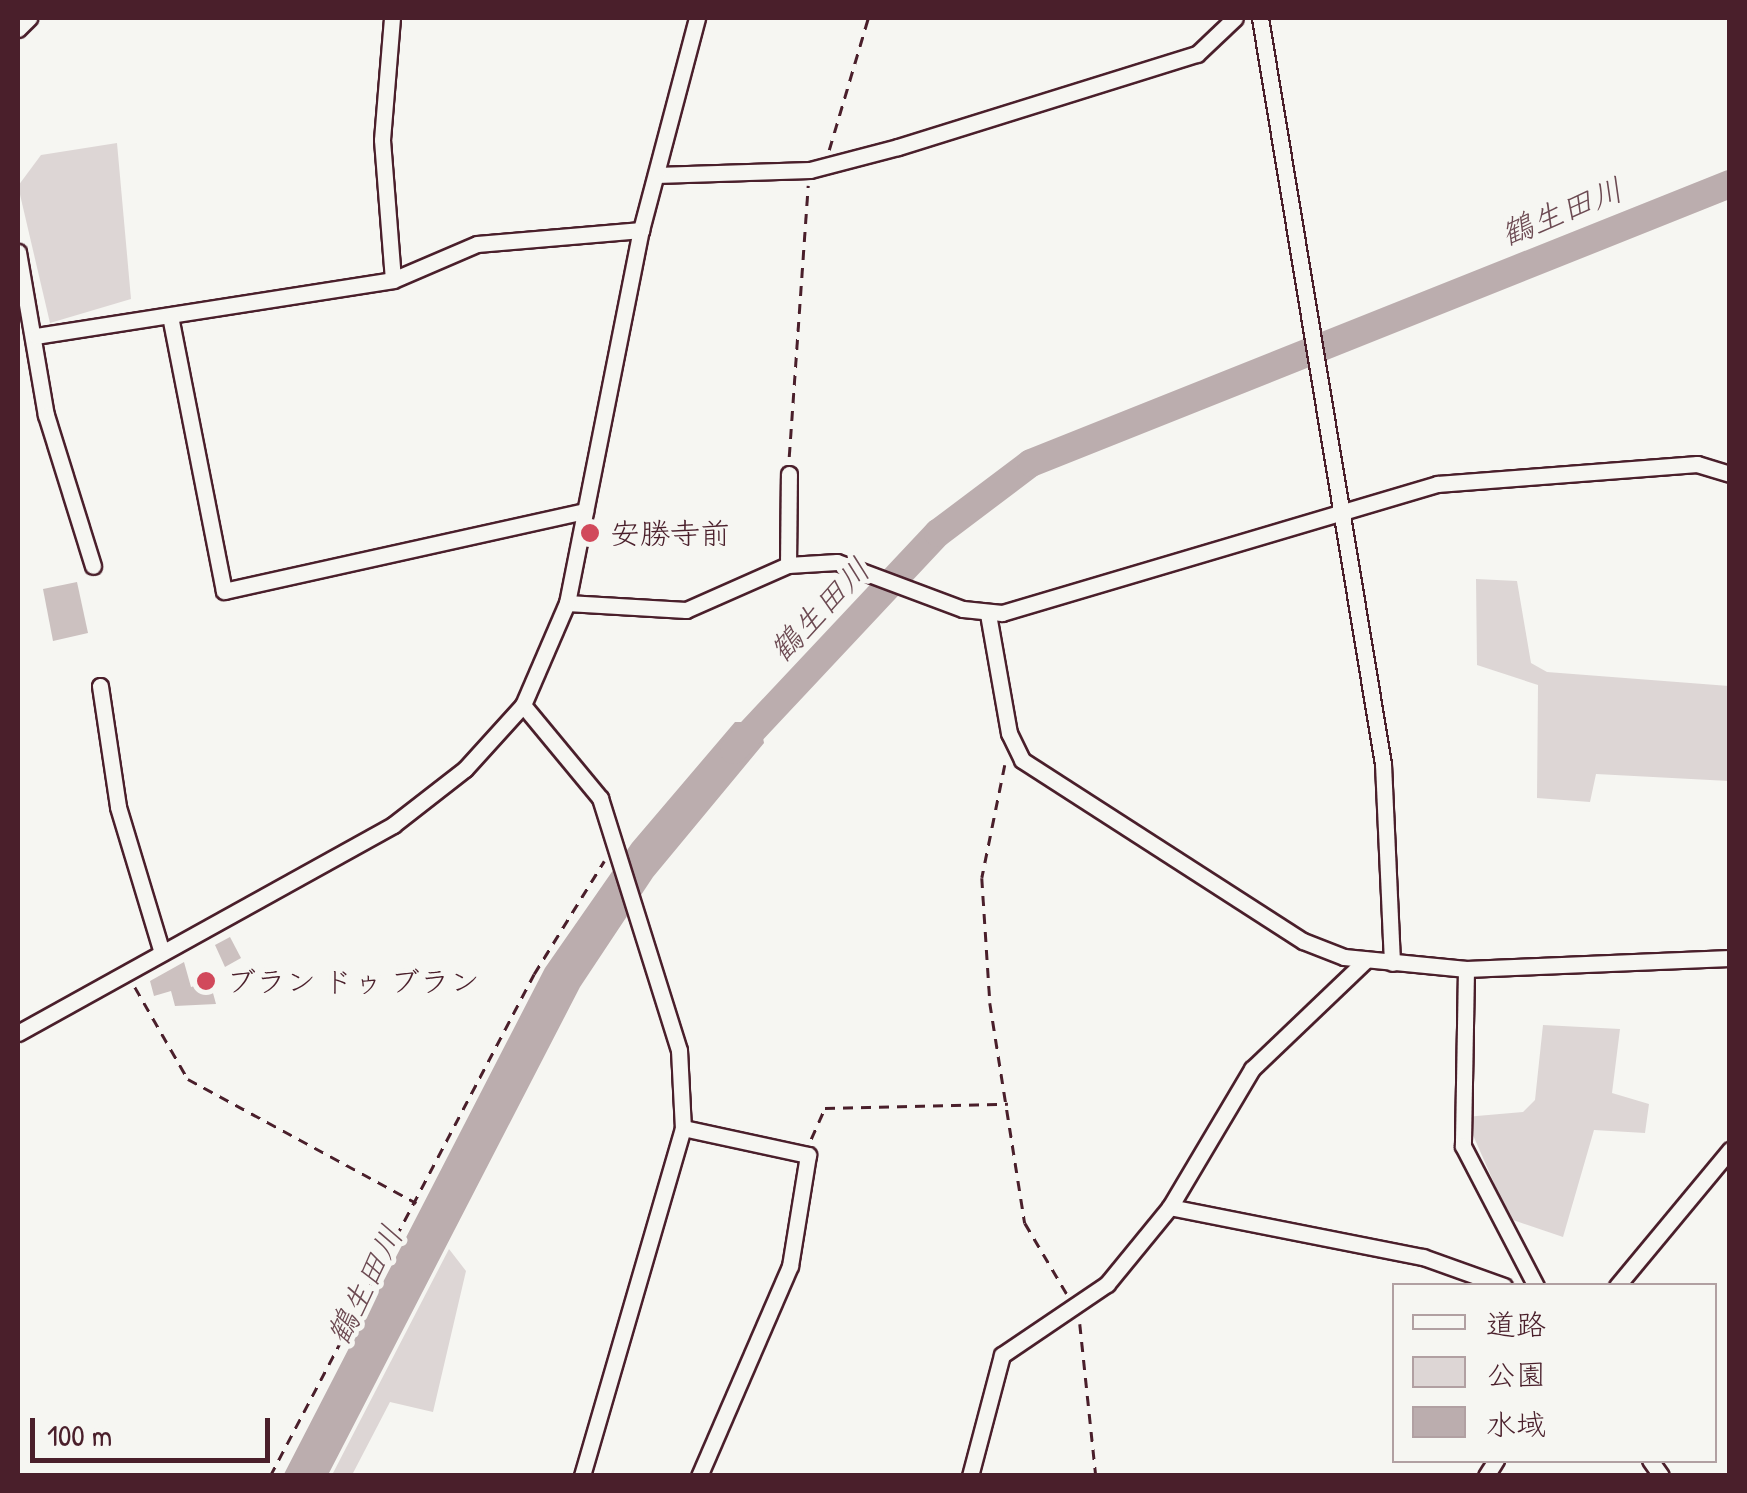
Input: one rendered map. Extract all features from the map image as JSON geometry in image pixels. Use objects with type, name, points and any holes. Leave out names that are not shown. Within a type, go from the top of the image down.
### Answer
[{"type":"street","points":[[18,29],[28,18]]},
{"type":"street","points":[[392,18],[382,140],[393,280]]},
{"type":"street","points":[[18,1033],[405,817],[523,704],[567,603],[641,230],[697,18]]},
{"type":"street","points":[[656,175],[817,168],[1198,54],[1235,18]]},
{"type":"street","points":[[1260,18],[1383,764],[1392,964]]},
{"type":"street","points":[[36,336],[171,321],[393,280],[478,244],[641,230]]},
{"type":"street","points":[[18,252],[36,336],[46,415],[92,566]]},
{"type":"street","points":[[171,321],[224,591],[585,511]]},
{"type":"street","points":[[567,603],[686,610],[788,565],[871,571],[988,614],[1340,520],[1436,484],[1506,474],[1697,464],[1730,474]]},
{"type":"street","points":[[788,565],[789,474]]},
{"type":"street","points":[[988,614],[1014,746],[1186,874],[1303,941],[1366,960],[1466,970],[1730,958]]},
{"type":"street","points":[[100,686],[118,807],[162,953]]},
{"type":"street","points":[[523,704],[592,785],[679,1050],[683,1128],[582,1476]]},
{"type":"street","points":[[970,1476],[1002,1355],[1107,1284],[1170,1207],[1252,1069],[1366,960]]},
{"type":"street","points":[[1466,970],[1463,1146],[1534,1283]]},
{"type":"street","points":[[683,1128],[808,1155],[790,1266],[699,1476]]},
{"type":"street","points":[[1619,1283],[1730,1150]]},
{"type":"street","points":[[1170,1207],[1423,1257],[1496,1283]]},
{"type":"path","points":[[789,474],[817,168],[868,18]]},
{"type":"path","points":[[1014,746],[986,829],[982,878],[1025,1222],[1074,1308],[1096,1476]]},
{"type":"path","points":[[270,1476],[534,974],[616,849]]},
{"type":"path","points":[[128,972],[188,1079],[416,1202]]},
{"type":"path","points":[[808,1155],[819,1109],[1008,1104]]},
{"type":"green space","points":[[117,143],[131,299],[50,323],[18,186],[41,155]]},
{"type":"green space","points":[[1476,579],[1517,581],[1531,663],[1547,672],[1729,686],[1729,781],[1596,774],[1590,802],[1537,798],[1538,685],[1477,665]]},
{"type":"green space","points":[[1543,1025],[1620,1029],[1612,1093],[1649,1104],[1645,1133],[1594,1130],[1563,1237],[1510,1219],[1465,1117],[1523,1112],[1535,1100]]},
{"type":"green space","points":[[449,1249],[466,1271],[433,1412],[390,1402],[352,1475],[332,1475]]},
{"type":"water","points":[[735,722],[760,722],[764,743],[653,877],[580,987],[328,1475],[283,1476],[545,968],[632,843]]},
{"type":"building","points":[[77,582],[88,633],[53,641],[43,589]]},
{"type":"building","points":[[230,937],[241,958],[225,967],[215,945]]},
{"type":"building","points":[[184,962],[191,987],[210,982],[216,1004],[175,1006],[171,991],[154,996],[150,981]]},
{"type":"waterway","name":"鶴生田川","points":[[734,750],[938,533],[1031,463],[1730,184]]},
{"type":"place","name":"安勝寺前","points":[[590,533]]},
{"type":"place","name":"ブラン ドゥ ブラン","points":[[206,981]]}]
